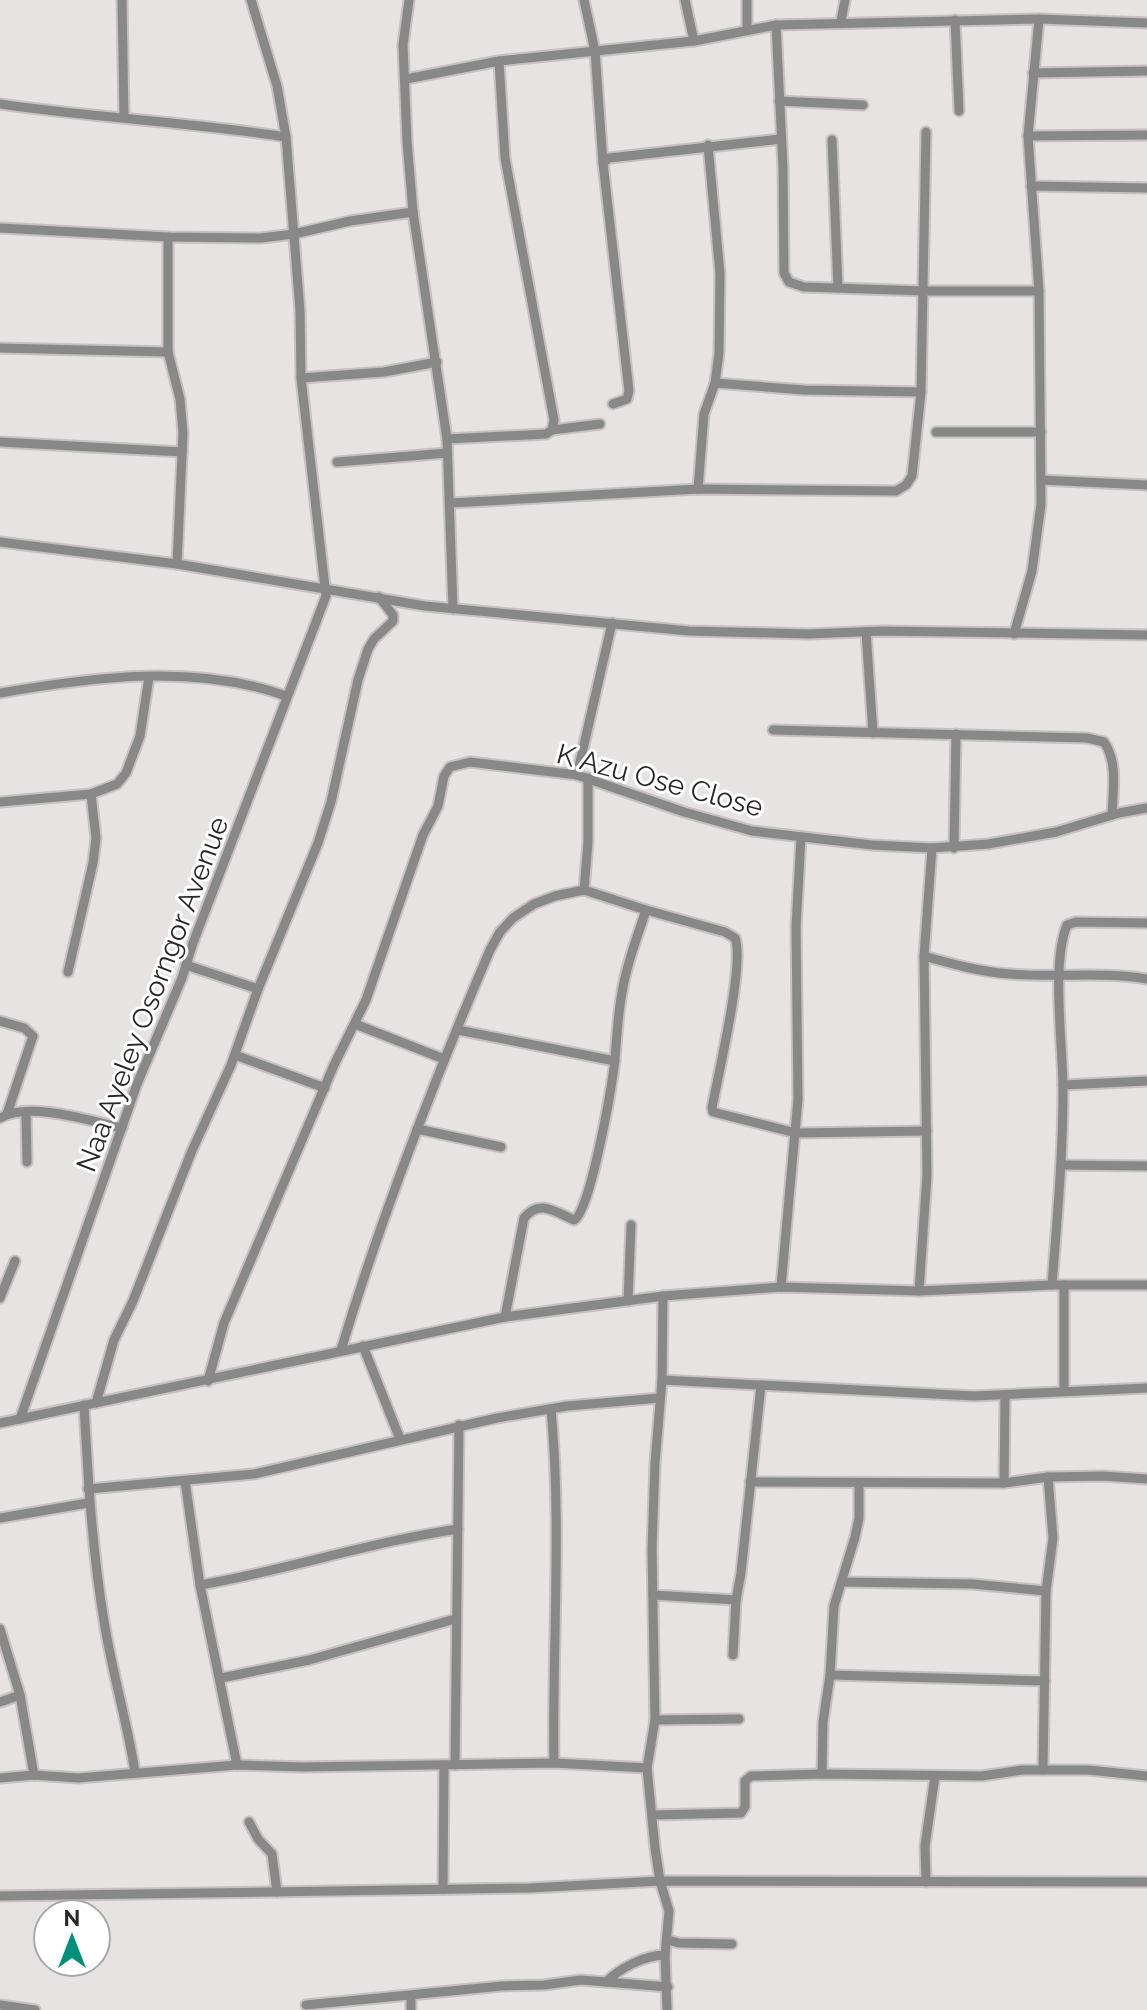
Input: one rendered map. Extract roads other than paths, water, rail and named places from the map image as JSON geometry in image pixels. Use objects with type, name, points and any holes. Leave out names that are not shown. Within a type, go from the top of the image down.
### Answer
[{"type":"street","points":[[122,0],[124,117]]},
{"type":"street","points":[[251,0],[277,86],[286,137],[301,378],[325,587]]},
{"type":"street","points":[[409,0],[403,45],[407,141],[413,212],[447,439],[453,609]]},
{"type":"street","points":[[584,0],[595,51],[603,163],[629,391],[627,399],[613,404]]},
{"type":"street","points":[[685,0],[694,41]]},
{"type":"street","points":[[747,0],[747,29]]},
{"type":"street","points":[[841,21],[845,0]]},
{"type":"street","points":[[406,79],[499,61],[694,41],[776,25],[841,21],[1039,19],[1147,23]]},
{"type":"street","points":[[1014,634],[1032,571],[1041,504],[1039,291],[1028,136],[1039,19]]},
{"type":"street","points":[[955,20],[959,111]]},
{"type":"street","points":[[776,25],[786,278],[789,282],[804,287],[1039,291]]},
{"type":"street","points":[[499,61],[505,158],[554,420],[552,430]]},
{"type":"street","points":[[1033,73],[1147,71]]},
{"type":"street","points":[[779,101],[863,105]]},
{"type":"street","points":[[0,103],[286,137]]},
{"type":"street","points":[[451,503],[698,489],[896,491],[906,485],[912,476],[921,392],[926,132]]},
{"type":"street","points":[[1028,136],[1147,135]]},
{"type":"street","points":[[603,163],[609,158],[781,139]]},
{"type":"street","points":[[832,140],[838,288]]},
{"type":"street","points":[[698,489],[704,414],[715,383],[719,353],[720,274],[708,145]]},
{"type":"street","points":[[1031,186],[1147,188]]},
{"type":"street","points":[[0,228],[168,237],[261,238],[413,212]]},
{"type":"street","points":[[168,237],[168,352],[180,399],[182,452],[177,564]]},
{"type":"street","points":[[0,348],[168,352]]},
{"type":"street","points":[[301,378],[384,372],[437,362]]},
{"type":"street","points":[[715,383],[804,390],[921,392]]},
{"type":"street","points":[[447,439],[546,434],[552,430],[600,424]]},
{"type":"street","points":[[936,432],[1041,432]]},
{"type":"street","points":[[0,442],[182,452]]},
{"type":"street","points":[[337,462],[447,453]]},
{"type":"street","points":[[1041,480],[1147,485]]},
{"type":"street","points":[[0,542],[177,564],[453,609],[724,633],[1147,635]]},
{"type":"street","name":"Naa Ayeley Osorngor Avenue","points":[[20,1419],[122,1128],[286,696],[324,605],[325,587]]},
{"type":"street","points":[[96,1403],[114,1340],[235,1055],[258,989],[318,843],[368,649],[393,621],[393,615],[379,597]]},
{"type":"street","points":[[577,775],[612,623]]},
{"type":"street","points":[[866,632],[873,733]]},
{"type":"street","points":[[0,693],[73,681],[149,677],[238,682],[286,696]]},
{"type":"street","points":[[0,802],[91,794],[117,784],[126,773],[140,736],[149,677]]},
{"type":"street","points":[[773,730],[1087,738],[1104,742],[1110,751],[1113,773],[1112,815]]},
{"type":"street","points":[[954,848],[956,734]]},
{"type":"street","name":"K Azu Ose Close","points":[[355,1024],[423,835],[438,806],[446,771],[453,765],[470,762],[577,775],[752,831],[932,848],[954,848],[1056,832],[1147,808]]},
{"type":"street","points":[[584,890],[588,778]]},
{"type":"street","points":[[68,972],[93,863],[96,838],[91,794]]},
{"type":"street","points":[[781,1287],[796,1133],[800,1046],[796,927],[801,837]]},
{"type":"street","points":[[919,1291],[927,1131],[924,956],[932,848]]},
{"type":"street","points":[[341,1350],[367,1263],[444,1059],[490,950],[506,925],[534,904],[555,896],[584,890],[725,932],[735,938],[738,948],[732,1000],[712,1110],[724,1116],[796,1133],[927,1131]]},
{"type":"street","points":[[505,1317],[524,1218],[532,1208],[543,1206],[574,1220],[581,1214],[593,1176],[615,1061],[626,971],[646,910]]},
{"type":"street","points":[[1052,1285],[1061,1165],[1063,1085],[1060,975],[1064,932],[1067,925],[1076,922],[1147,923]]},
{"type":"street","points":[[924,956],[1009,974],[1115,975],[1147,979]]},
{"type":"street","points":[[186,965],[258,989]]},
{"type":"street","points":[[0,1021],[31,1031],[33,1036],[4,1116]]},
{"type":"street","points":[[208,1381],[224,1323],[342,1047],[355,1024],[444,1059]]},
{"type":"street","points":[[458,1030],[615,1061]]},
{"type":"street","points":[[235,1055],[325,1088]]},
{"type":"street","points":[[1063,1085],[1147,1081]]},
{"type":"street","points":[[4,1116],[26,1112],[58,1115],[122,1128]]},
{"type":"street","points":[[26,1112],[27,1162]]},
{"type":"street","points":[[417,1129],[501,1147]]},
{"type":"street","points":[[1061,1165],[1147,1166]]},
{"type":"street","points":[[628,1301],[631,1225]]},
{"type":"street","points":[[0,1298],[15,1261]]},
{"type":"street","points":[[0,1423],[505,1317],[663,1296],[781,1287],[919,1291],[1052,1285],[1147,1285]]},
{"type":"street","points":[[1064,1285],[1064,1391]]},
{"type":"street","points":[[663,1296],[662,1380],[655,1463],[655,1720],[647,1768],[660,1881],[669,1911],[665,1955],[667,2010]]},
{"type":"street","points":[[363,1346],[400,1439]]},
{"type":"street","points":[[662,1380],[920,1394],[1005,1395],[1147,1388]]},
{"type":"street","points":[[733,1655],[736,1600],[761,1385]]},
{"type":"street","points":[[1004,1483],[1005,1395]]},
{"type":"street","points":[[88,1489],[254,1474],[459,1425],[551,1409],[660,1398]]},
{"type":"street","points":[[84,1405],[88,1503],[104,1623],[135,1772]]},
{"type":"street","points":[[551,1409],[557,1505],[552,1674],[554,1763]]},
{"type":"street","points":[[443,1889],[450,1765],[459,1425]]},
{"type":"street","points":[[750,1482],[1004,1483],[1048,1477],[1103,1476],[1147,1479]]},
{"type":"street","points":[[1043,1770],[1046,1591],[1053,1538],[1048,1477]]},
{"type":"street","points":[[185,1481],[200,1585],[237,1765]]},
{"type":"street","points":[[822,1774],[823,1722],[830,1675],[834,1606],[859,1518],[859,1483]]},
{"type":"street","points":[[0,1518],[88,1503]]},
{"type":"street","points":[[200,1585],[261,1574],[407,1537],[458,1529]]},
{"type":"street","points":[[842,1582],[972,1584],[1046,1591]]},
{"type":"street","points":[[653,1595],[736,1600]]},
{"type":"street","points":[[221,1678],[309,1660],[455,1619]]},
{"type":"street","points":[[0,1629],[20,1695],[34,1775]]},
{"type":"street","points":[[830,1675],[1045,1681]]},
{"type":"street","points":[[0,1702],[20,1695]]},
{"type":"street","points":[[655,1720],[739,1719]]},
{"type":"street","points":[[0,1778],[34,1775],[78,1778],[237,1765],[554,1763],[647,1768]]},
{"type":"street","points":[[653,1815],[741,1813],[745,1807],[745,1781],[751,1776],[982,1776],[1022,1770],[1088,1770],[1147,1776]]},
{"type":"street","points":[[926,1882],[925,1846],[935,1776]]},
{"type":"street","points":[[249,1822],[258,1839],[272,1854],[277,1892]]},
{"type":"street","points":[[0,1896],[530,1888],[660,1881],[1147,1882]]},
{"type":"street","points":[[668,1940],[732,1944]]},
{"type":"street","points":[[606,1982],[615,1972],[665,1955]]},
{"type":"street","points":[[306,2005],[581,1980],[668,1987]]},
{"type":"street","points":[[411,1996],[411,2010]]},
{"type":"street","points":[[0,2005],[35,2010]]}]
